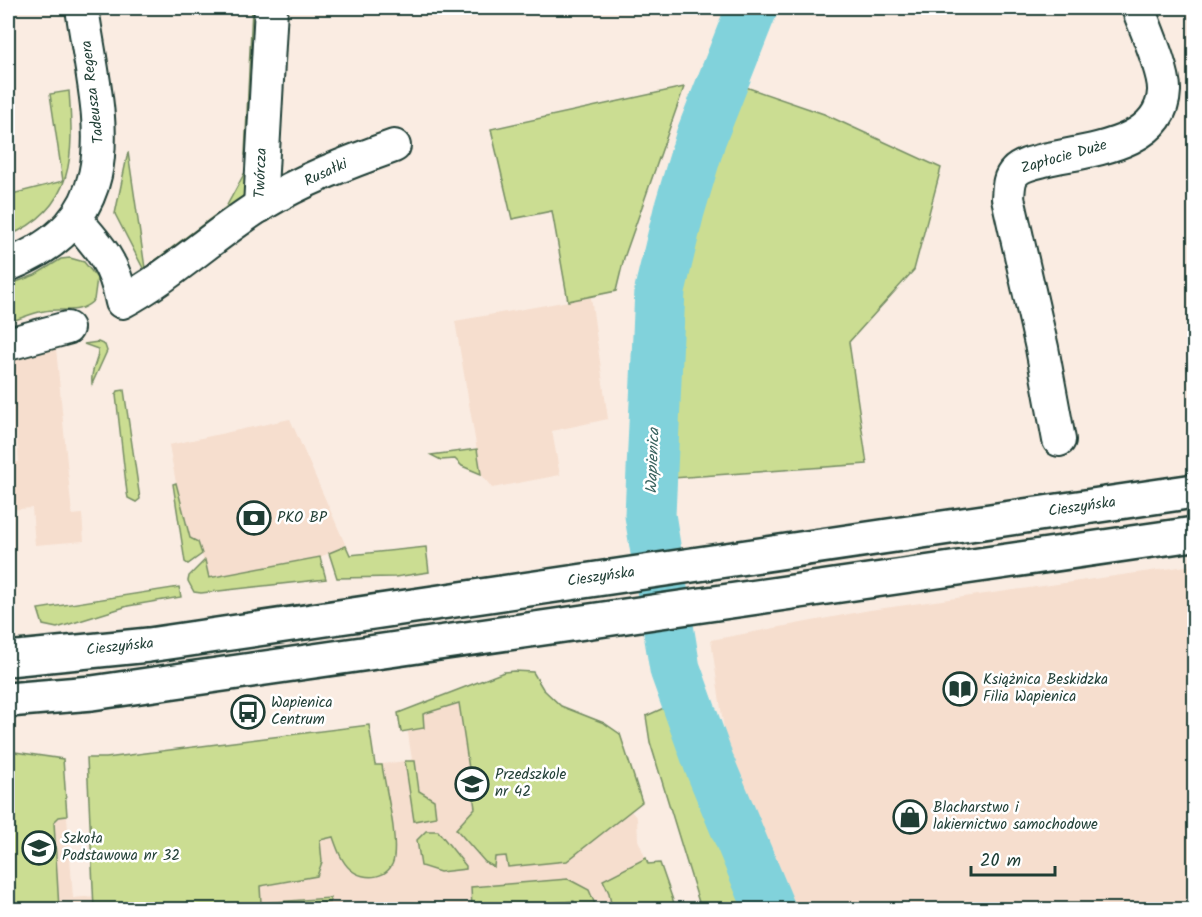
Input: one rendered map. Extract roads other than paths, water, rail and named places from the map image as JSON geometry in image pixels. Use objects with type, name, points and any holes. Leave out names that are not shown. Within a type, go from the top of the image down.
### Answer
[{"type":"main road","name":"Cieszyńska","points":[[8,659],[149,645],[1194,491]]},
{"type":"main road","points":[[8,700],[92,693],[1194,534]]},
{"type":"street","name":"Tadeusza Regera","points":[[75,219],[90,192],[99,151],[98,119],[82,8]]},
{"type":"street","name":"Twórcza","points":[[75,219],[111,263],[118,279],[122,302],[148,287],[260,206],[271,8]]},
{"type":"street","name":"Zapłocie Duże","points":[[1059,440],[1042,348],[1008,198],[1009,183],[1016,170],[1035,162],[1127,140],[1151,125],[1161,112],[1164,88],[1138,8]]},
{"type":"street","name":"Rusałki","points":[[260,206],[352,161],[394,146]]},
{"type":"street","points":[[8,265],[49,245],[75,219]]},
{"type":"street","points":[[8,344],[67,328]]},
{"type":"waterway","name":"Wapienica","points":[[752,8],[701,137],[679,211],[660,290],[650,515],[675,669],[710,766],[770,910]]},
{"type":"place","name":"PKO BP","points":[[254,518]]},
{"type":"place","name":"Książnica Beskidzka Filia Wapienica","points":[[960,689]]},
{"type":"place","name":"Wapienica Centrum","points":[[248,712]]},
{"type":"place","name":"Przedszkole nr 42","points":[[472,784]]},
{"type":"place","name":"Blacharstwo i lakiernictwo samochodowe","points":[[910,817]]},
{"type":"place","name":"Szkoła Podstawowa nr 32","points":[[39,848]]}]
